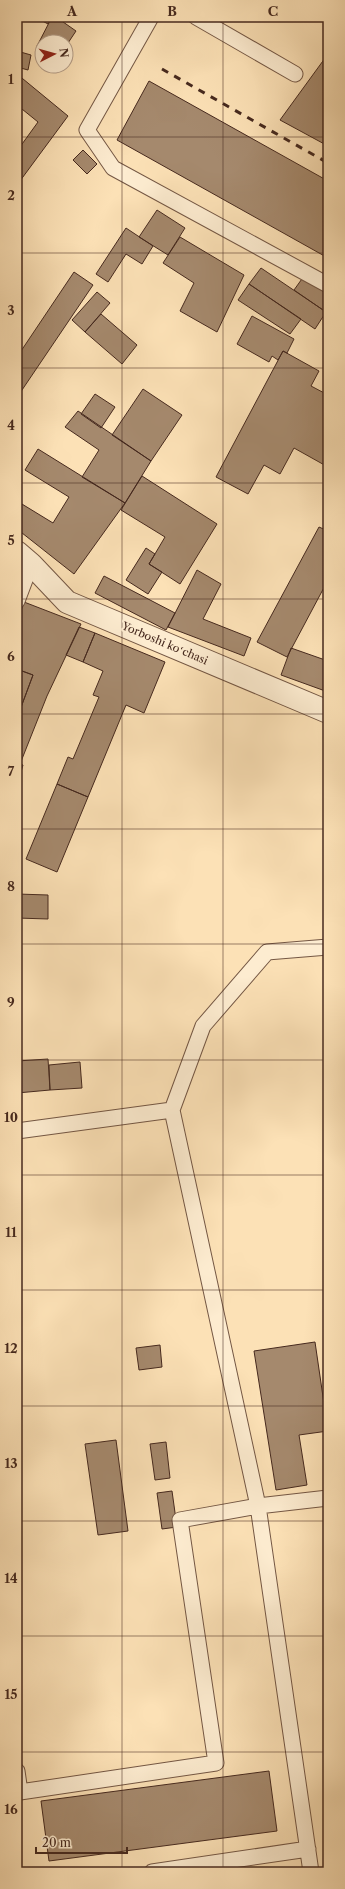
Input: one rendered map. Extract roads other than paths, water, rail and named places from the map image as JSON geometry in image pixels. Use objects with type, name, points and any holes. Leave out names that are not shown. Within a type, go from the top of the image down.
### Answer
[{"type":"street","name":"Yorboshi koʻchasi","points":[[24,558],[67,602],[328,712]]},
{"type":"lane","points":[[151,17],[87,130],[113,168],[328,285]]},
{"type":"lane","points":[[196,17],[295,74]]},
{"type":"lane","points":[[17,601],[24,558]]},
{"type":"lane","points":[[311,1872],[258,1506],[172,1110],[203,1026],[268,952],[328,947]]},
{"type":"lane","points":[[17,1131],[172,1110]]},
{"type":"lane","points":[[17,1771],[20,1792],[216,1763],[180,1520],[258,1506],[328,1498]]},
{"type":"lane","points":[[152,1872],[308,1849]]},
{"type":"railway","points":[[162,69],[328,163]]}]
